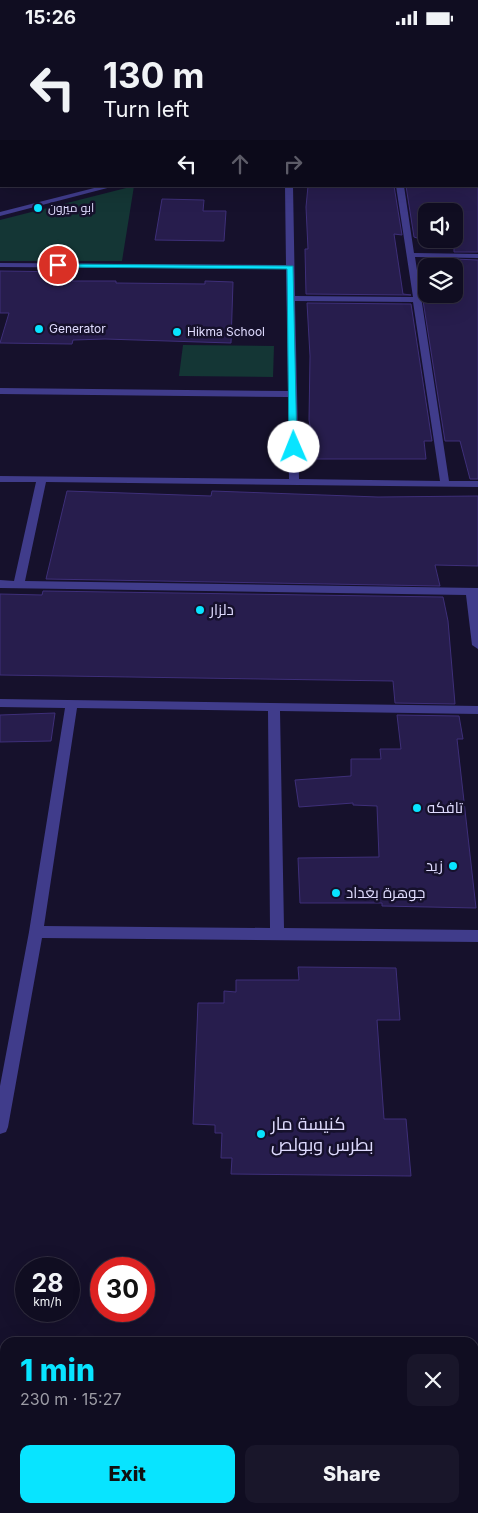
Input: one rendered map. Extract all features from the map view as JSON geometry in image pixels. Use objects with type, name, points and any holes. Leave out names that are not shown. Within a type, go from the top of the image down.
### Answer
[{"type":"street","points":[[469,35],[478,35]]},
{"type":"street","points":[[0,214],[108,187]]},
{"type":"street","points":[[289,187],[294,482]]},
{"type":"street","points":[[400,187],[444,484]]},
{"type":"street","points":[[410,255],[478,256]]},
{"type":"street","points":[[0,265],[290,267]]},
{"type":"street","points":[[291,297],[417,300]]},
{"type":"street","points":[[0,391],[293,394]]},
{"type":"street","points":[[0,479],[478,484]]},
{"type":"street","points":[[19,584],[42,479]]},
{"type":"street","points":[[0,584],[474,592],[478,645]]},
{"type":"street","points":[[0,703],[478,710]]},
{"type":"street","points":[[0,1127],[36,932],[72,704]]},
{"type":"street","points":[[274,707],[277,935]]},
{"type":"street","points":[[36,932],[478,936]]},
{"type":"green space","points":[[134,187],[122,261],[0,261],[0,220]]},
{"type":"green space","points":[[183,345],[274,346],[273,377],[179,376]]},
{"type":"building","points":[[308,187],[394,187],[402,235],[394,234],[403,294],[411,295],[306,294],[305,249],[308,249],[306,207]]},
{"type":"building","points":[[406,187],[478,187],[478,252],[454,252],[454,248],[463,248],[463,203],[418,203],[418,238],[414,237]]},
{"type":"building","points":[[162,199],[204,200],[203,211],[226,211],[224,241],[155,240]]},
{"type":"building","points":[[463,259],[478,260],[478,479],[470,479],[460,441],[445,441],[423,303],[463,303]]},
{"type":"building","points":[[0,271],[74,272],[72,281],[205,284],[205,281],[233,282],[231,343],[105,339],[73,340],[72,344],[0,343],[9,313],[0,313]]},
{"type":"building","points":[[307,303],[411,304],[432,441],[424,441],[426,459],[316,459],[309,420],[310,356]]},
{"type":"building","points":[[67,491],[211,496],[212,491],[378,497],[478,496],[478,566],[435,565],[440,586],[46,579]]},
{"type":"building","points":[[43,591],[443,597],[448,621],[455,704],[395,703],[393,681],[0,675],[0,594],[42,595]]},
{"type":"building","points":[[55,713],[51,741],[0,742],[0,715]]},
{"type":"building","points":[[397,715],[459,716],[463,739],[457,739],[476,908],[382,906],[382,903],[300,903],[298,858],[379,857],[377,806],[353,805],[353,803],[299,807],[295,780],[351,776],[351,759],[381,759],[380,749],[401,749]]},
{"type":"building","points":[[298,967],[396,968],[400,1020],[377,1020],[384,1119],[406,1119],[411,1176],[231,1174],[232,1158],[221,1158],[222,1133],[215,1133],[215,1125],[193,1124],[198,1003],[224,1003],[224,991],[236,992],[236,980],[299,980]]},
{"type":"place","name":"ابو ميرون","points":[[38,208]]},
{"type":"place","name":"Generator","points":[[39,329]]},
{"type":"place","name":"Hikma School","points":[[177,332]]},
{"type":"place","name":"دلزار","points":[[200,610]]},
{"type":"place","name":"تافكه","points":[[417,808]]},
{"type":"place","name":"زيد","points":[[453,866]]},
{"type":"place","name":"جوهرة بغداد","points":[[336,893]]},
{"type":"place","name":"كنيسة مار بطرس وبولص","points":[[261,1134]]},
{"type":"route","points":[[58,265],[290,267],[294,447]]}]
